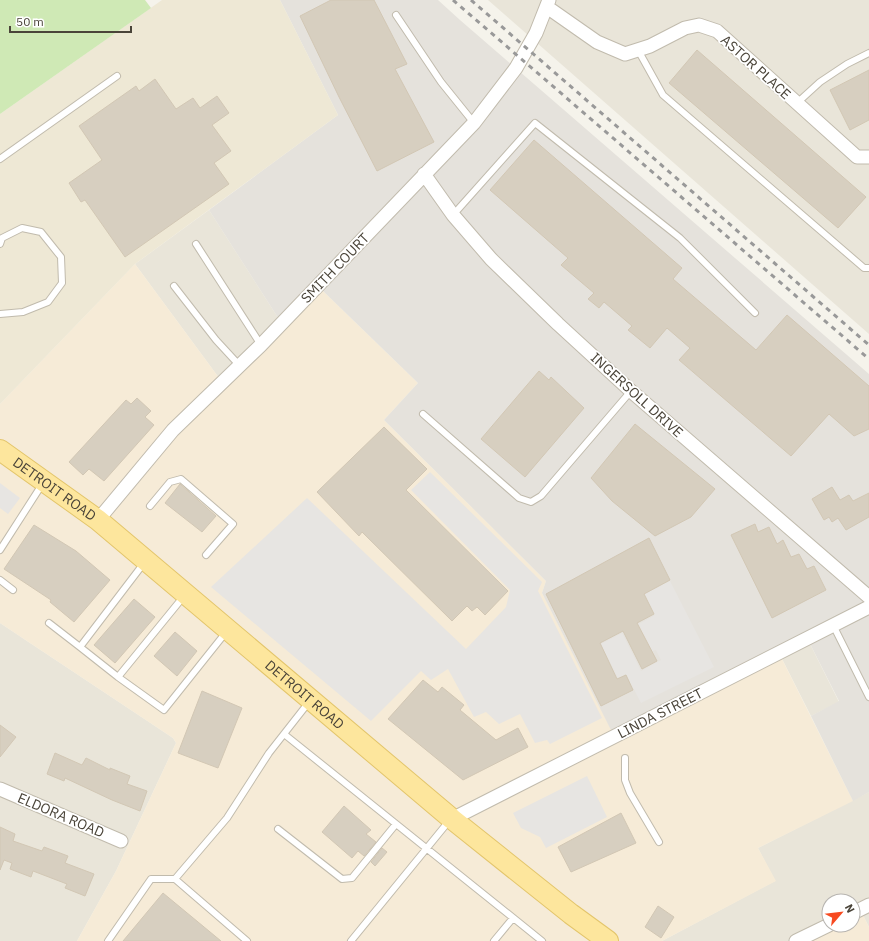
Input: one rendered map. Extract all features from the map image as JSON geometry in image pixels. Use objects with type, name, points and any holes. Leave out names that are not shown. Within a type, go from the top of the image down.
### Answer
[{"type":"main road","name":"DETROIT ROAD","points":[[0,450],[98,520],[452,818],[571,914],[608,941]]},
{"type":"street","name":"ASTOR PLACE","points":[[548,4],[597,42],[625,54],[650,46],[684,28],[699,25],[717,31],[857,157],[869,157]]},
{"type":"street","name":"SMITH COURT","points":[[98,520],[173,430],[261,345],[474,123],[516,68],[536,33],[548,4]]},
{"type":"street","name":"INGERSOLL DRIVE","points":[[424,174],[453,215],[491,259],[558,324],[631,390],[869,597]]},
{"type":"street","name":"LINDA STREET","points":[[452,818],[869,607]]},
{"type":"street","name":"ELDORA ROAD","points":[[0,789],[121,841]]},
{"type":"street","points":[[796,941],[821,929]]},
{"type":"lane","points":[[396,15],[441,82],[474,123]]},
{"type":"lane","points":[[638,50],[663,95],[864,268],[869,268]]},
{"type":"lane","points":[[796,103],[820,82],[847,64],[869,53]]},
{"type":"lane","points":[[0,159],[117,76]]},
{"type":"lane","points":[[453,215],[535,123],[680,238],[755,313]]},
{"type":"lane","points":[[0,243],[2,238],[22,228],[41,232],[61,257],[62,284],[48,302],[23,312],[0,314]]},
{"type":"lane","points":[[196,244],[261,345]]},
{"type":"lane","points":[[174,286],[216,340],[240,366]]},
{"type":"lane","points":[[423,414],[519,498],[530,502],[541,496],[631,390]]},
{"type":"lane","points":[[150,506],[170,482],[181,479],[233,524],[206,555]]},
{"type":"lane","points":[[0,550],[44,482]]},
{"type":"lane","points":[[80,647],[146,560]]},
{"type":"lane","points":[[0,580],[13,590]]},
{"type":"lane","points":[[118,677],[186,594]]},
{"type":"lane","points":[[49,623],[118,677],[164,710],[228,630]]},
{"type":"lane","points":[[833,626],[869,697]]},
{"type":"lane","points":[[175,879],[227,818],[269,753],[311,700]]},
{"type":"lane","points":[[284,734],[542,941]]},
{"type":"lane","points":[[625,758],[625,780],[630,793],[659,842]]},
{"type":"lane","points":[[351,941],[452,818]]},
{"type":"lane","points":[[278,828],[342,879],[352,878],[396,824]]},
{"type":"lane","points":[[108,941],[151,879],[175,879],[247,941]]},
{"type":"lane","points":[[494,941],[513,918]]},
{"type":"shaded area","points":[[162,0],[280,0],[338,115],[135,264],[0,404],[0,114]]},
{"type":"shaded area","points":[[280,0],[438,0],[869,374],[869,792],[853,801],[811,716],[839,701],[805,634],[612,732],[542,593],[546,581],[384,420],[418,383],[322,290],[284,327],[209,210],[338,115]]},
{"type":"shaded area","points":[[488,0],[869,0],[869,334]]},
{"type":"shaded area","points":[[209,210],[284,327],[225,386],[135,264]]},
{"type":"shaded area","points":[[135,264],[225,386],[322,290],[418,383],[384,420],[546,581],[542,593],[612,731],[777,649],[853,801],[758,848],[776,881],[662,941],[77,941],[116,871],[176,743],[173,738],[0,623],[0,404]]},
{"type":"shaded area","points":[[430,472],[542,582],[538,591],[602,718],[550,744],[547,740],[535,743],[520,714],[499,724],[486,712],[474,717],[448,669],[431,680],[421,671],[371,721],[211,587],[307,498],[466,649],[506,607],[510,590],[411,490]]},
{"type":"shaded area","points":[[0,483],[20,498],[8,514],[0,508]]},
{"type":"shaded area","points":[[670,581],[714,667],[641,703],[626,674],[618,678],[601,644],[622,633],[641,671],[661,660],[656,650],[652,651],[639,624],[655,615],[645,594]]},
{"type":"shaded area","points":[[0,623],[173,738],[176,743],[116,871],[77,941],[0,941]]},
{"type":"shaded area","points":[[805,634],[839,702],[811,716],[777,649]]},
{"type":"shaded area","points":[[587,776],[607,817],[546,848],[540,837],[521,828],[513,813]]},
{"type":"shaded area","points":[[869,792],[869,927],[863,915],[861,916],[861,893],[821,893],[821,933],[827,933],[811,941],[662,941],[775,881],[758,848]]},
{"type":"shaded area","points":[[863,915],[869,927],[869,941],[811,941],[827,933],[861,933],[861,916]]},
{"type":"green space","points":[[0,0],[145,0],[151,8],[0,114]]},
{"type":"building","points":[[331,0],[374,0],[407,64],[395,69],[434,142],[377,171],[300,16]]},
{"type":"building","points":[[697,50],[866,197],[838,228],[669,83]]},
{"type":"building","points":[[869,70],[869,120],[850,130],[830,90]]},
{"type":"building","points":[[155,79],[176,109],[193,98],[200,108],[217,96],[229,113],[212,125],[231,151],[214,163],[229,184],[125,257],[85,200],[81,202],[69,183],[102,160],[79,126],[136,86],[139,91]]},
{"type":"building","points":[[534,140],[682,268],[673,279],[756,350],[787,315],[869,386],[869,429],[854,436],[829,414],[791,456],[679,360],[690,348],[667,328],[650,348],[628,330],[632,326],[604,302],[599,308],[588,299],[594,293],[561,265],[568,258],[490,190]]},
{"type":"building","points":[[539,371],[549,380],[551,377],[584,408],[525,477],[481,439]]},
{"type":"building","points":[[137,398],[151,411],[145,417],[154,425],[104,481],[89,469],[83,475],[69,462],[126,400],[131,404]]},
{"type":"building","points":[[635,424],[715,489],[691,517],[655,536],[612,501],[591,478]]},
{"type":"building","points":[[384,427],[427,469],[406,490],[508,591],[485,615],[477,607],[472,611],[467,606],[452,621],[362,532],[359,536],[317,492]]},
{"type":"building","points":[[180,484],[216,516],[202,532],[165,503]]},
{"type":"building","points":[[832,487],[840,500],[849,495],[853,501],[869,493],[869,517],[846,530],[838,518],[832,522],[829,517],[824,520],[812,499]]},
{"type":"building","points":[[755,524],[758,532],[769,527],[777,544],[783,540],[791,557],[799,554],[807,569],[814,566],[826,590],[772,618],[731,535]]},
{"type":"building","points":[[34,525],[76,551],[110,580],[74,622],[50,602],[51,600],[4,569]]},
{"type":"building","points":[[649,538],[670,580],[644,594],[654,614],[637,623],[657,661],[642,669],[623,631],[600,643],[617,679],[626,675],[633,690],[601,706],[546,594]]},
{"type":"building","points":[[134,599],[155,617],[115,663],[94,645]]},
{"type":"building","points":[[175,632],[197,651],[177,676],[154,656]]},
{"type":"building","points":[[423,680],[438,692],[442,687],[464,705],[460,710],[496,740],[518,728],[528,747],[463,780],[388,719]]},
{"type":"building","points":[[202,691],[242,708],[218,768],[178,753]]},
{"type":"building","points":[[0,725],[16,737],[0,757]]},
{"type":"building","points":[[55,753],[82,765],[86,758],[110,770],[110,768],[130,776],[127,784],[147,791],[140,811],[112,800],[65,778],[64,781],[47,774]]},
{"type":"building","points":[[344,806],[371,830],[366,834],[376,842],[364,856],[358,851],[352,858],[322,832]]},
{"type":"building","points":[[621,813],[636,843],[571,872],[558,847]]},
{"type":"building","points":[[0,827],[15,834],[13,841],[42,851],[44,847],[68,856],[65,863],[94,874],[85,896],[65,888],[67,884],[33,871],[31,877],[10,869],[12,863],[4,860],[0,870]]},
{"type":"building","points":[[382,848],[387,852],[375,866],[371,862]]},
{"type":"building","points":[[163,893],[221,941],[123,941]]},
{"type":"building","points":[[658,906],[674,917],[661,938],[645,927]]},
{"type":"railway","points":[[453,0],[869,359]]},
{"type":"railway","points":[[471,0],[869,345]]}]
